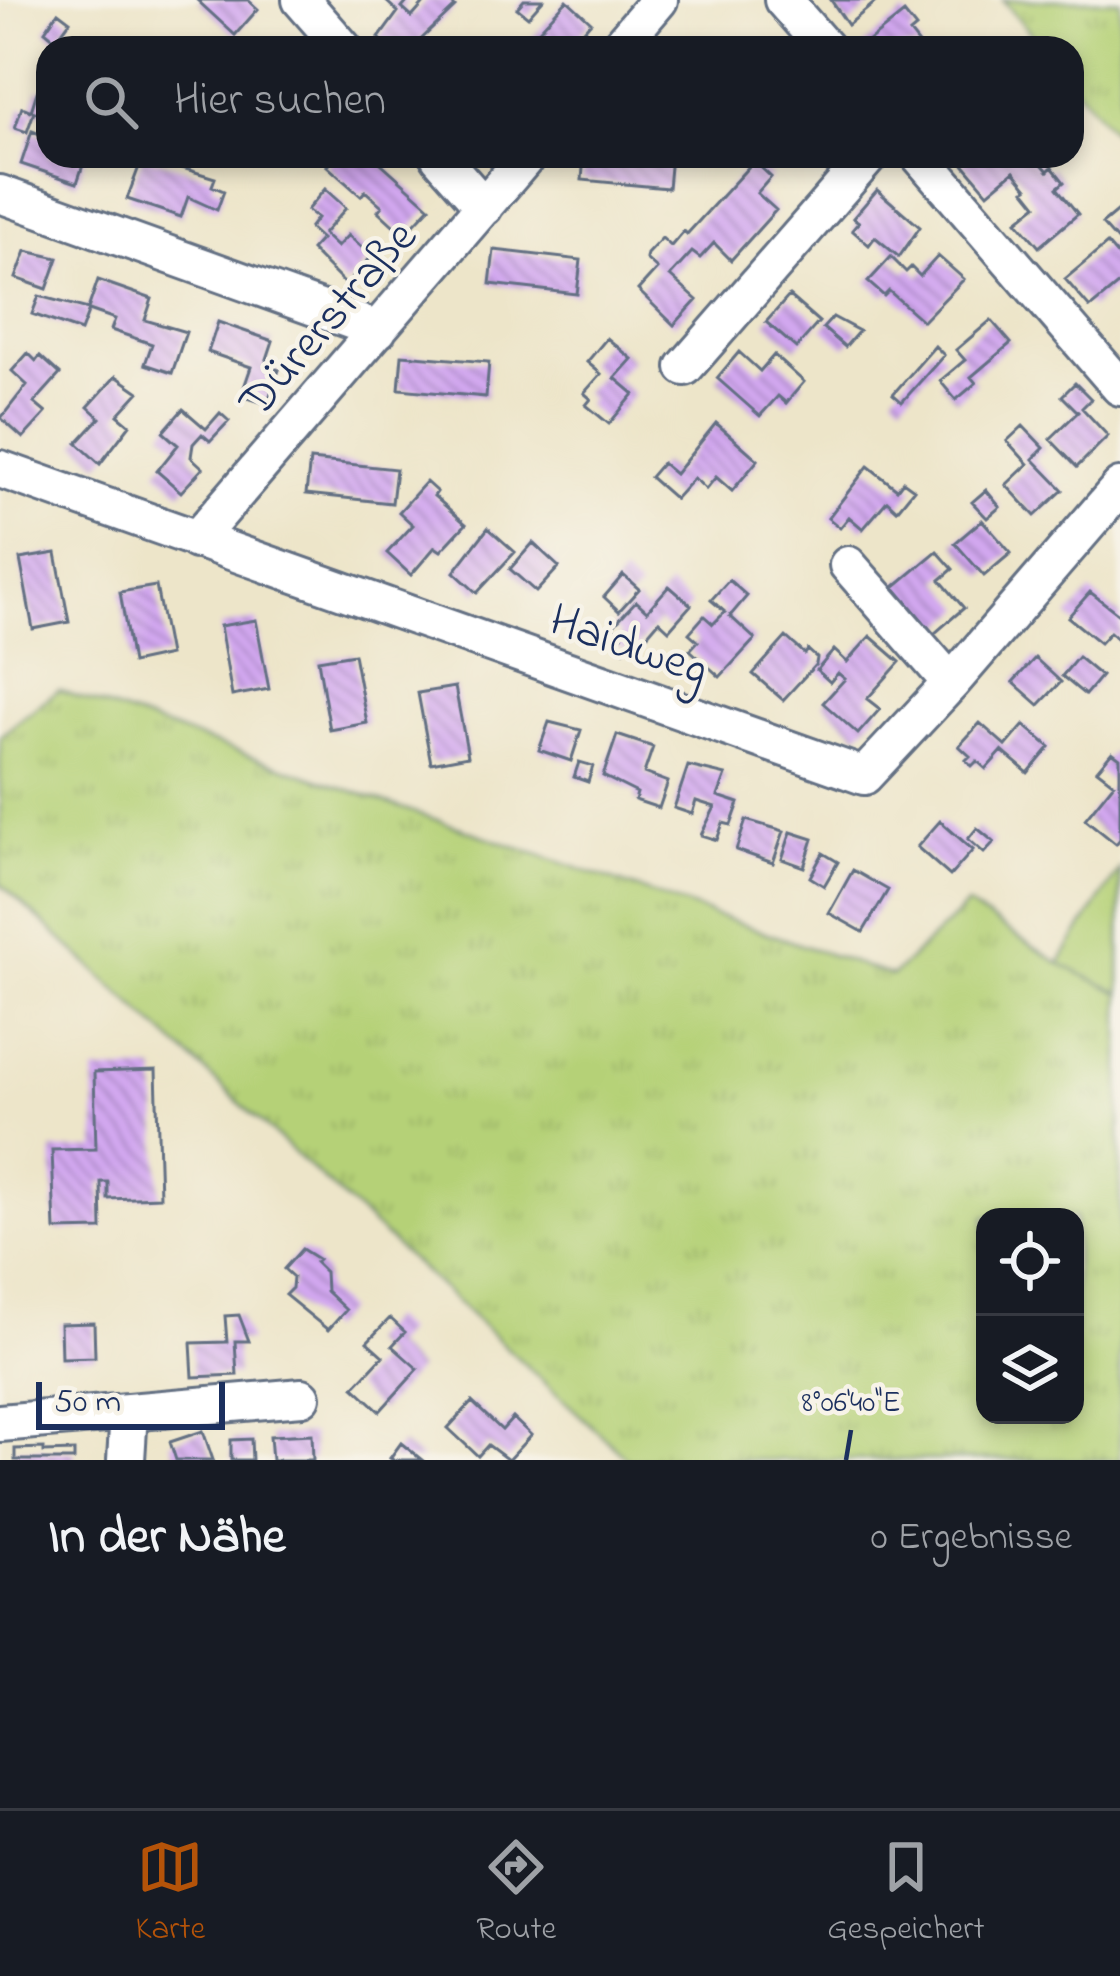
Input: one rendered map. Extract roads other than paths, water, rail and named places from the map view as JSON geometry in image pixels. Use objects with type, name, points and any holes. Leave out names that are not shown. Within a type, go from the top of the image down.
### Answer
[{"type":"street","points":[[301,0],[333,36]]},
{"type":"street","points":[[628,36],[659,0]]},
{"type":"street","points":[[783,0],[814,36]]},
{"type":"street","points":[[450,168],[484,207]]},
{"type":"street","name":"Dürerstraße","points":[[196,540],[517,168]]},
{"type":"street","points":[[685,367],[859,168]]},
{"type":"street","points":[[930,168],[1120,387]]},
{"type":"street","points":[[0,194],[378,330]]},
{"type":"street","name":"Haidweg","points":[[0,469],[864,776],[1120,488]]},
{"type":"street","points":[[848,566],[951,682]]},
{"type":"street","points":[[0,1423],[302,1397]]},
{"type":"street","points":[[126,1460],[129,1412]]}]
